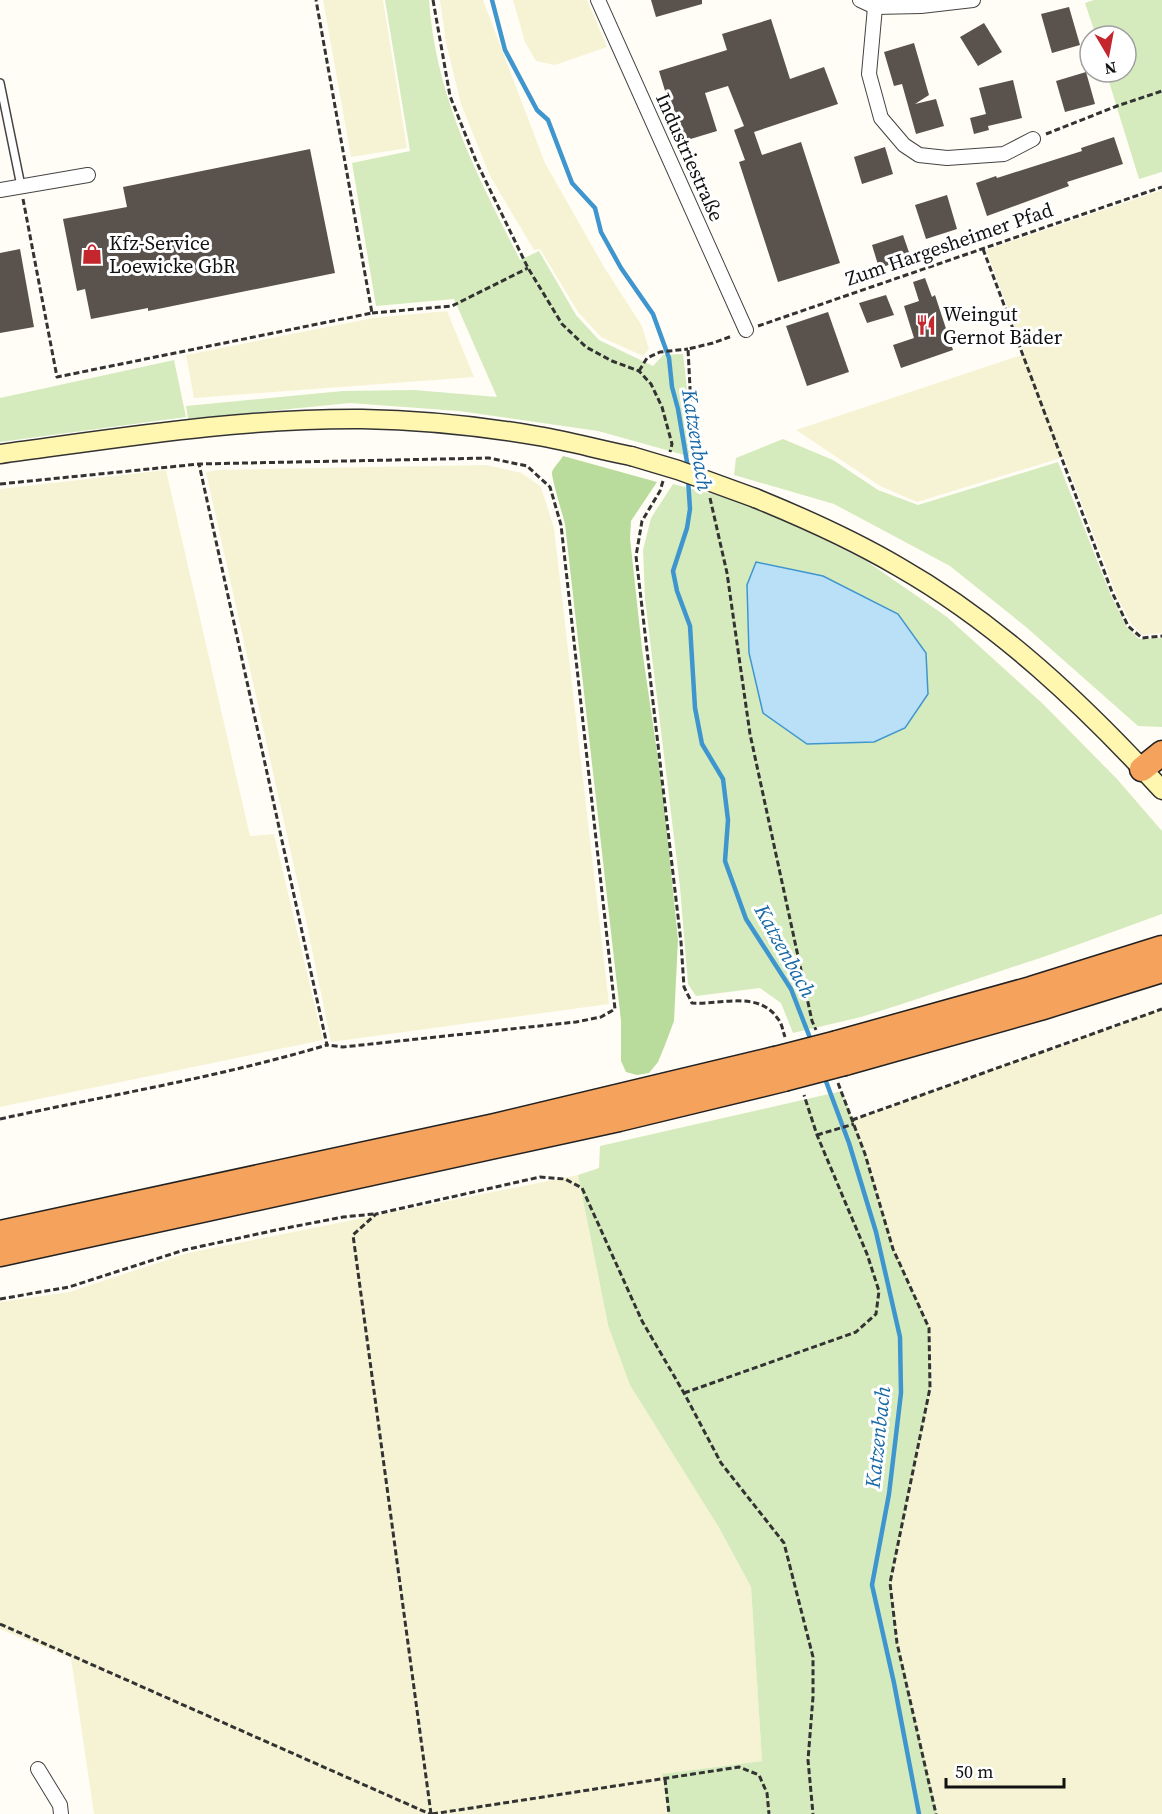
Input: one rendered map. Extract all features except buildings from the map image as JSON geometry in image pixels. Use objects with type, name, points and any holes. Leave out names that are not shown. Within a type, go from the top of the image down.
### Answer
[{"type":"highway","points":[[1154,778],[1162,753]]},
{"type":"highway","points":[[840,1062],[1031,989],[1162,948]]},
{"type":"highway","points":[[0,1254],[60,1230],[516,1121],[787,1068],[840,1062],[1040,1008],[1162,970]]},
{"type":"highway","points":[[0,1233],[60,1230]]},
{"type":"main road","points":[[0,454],[177,429],[252,423],[362,419],[467,426],[540,436],[631,456],[678,470],[821,525],[890,562],[962,607],[1044,673],[1091,715],[1154,778]]},
{"type":"street","name":"Industriestraße","points":[[598,0],[746,330]]},
{"type":"street","points":[[860,0],[875,7],[921,6],[973,0]]},
{"type":"street","points":[[875,7],[869,74],[880,118],[904,145],[919,155],[947,159],[1004,154],[1034,139]]},
{"type":"street","points":[[0,190],[88,175]]},
{"type":"street","points":[[38,1769],[60,1805],[61,1814]]},
{"type":"lane","points":[[0,83],[21,186]]},
{"type":"path","points":[[316,0],[372,313]]},
{"type":"path","points":[[433,0],[450,96],[476,161],[528,268],[562,324],[586,347],[612,361],[639,371],[651,384],[662,407],[672,444],[670,453]]},
{"type":"path","points":[[1034,139],[1162,91]]},
{"type":"path","points":[[21,186],[57,377],[372,313],[452,306],[528,268]]},
{"type":"path","name":"Zum Hargesheimer Pfad","points":[[639,371],[647,358],[660,352],[713,343],[1162,187]]},
{"type":"path","points":[[983,249],[1112,592],[1128,626],[1142,638],[1162,636]]},
{"type":"path","points":[[688,349],[691,407],[705,473]]},
{"type":"path","points":[[0,484],[199,464],[489,458],[527,466],[550,487],[561,525],[615,1008],[601,1017],[576,1022],[343,1047],[327,1045],[200,1078],[0,1119]]},
{"type":"path","points":[[199,464],[327,1045]]},
{"type":"path","points":[[665,472],[660,490],[642,521],[636,556],[681,942],[684,987],[692,1003],[708,1004],[740,1000],[762,1004],[779,1019],[787,1068],[867,1254],[879,1292],[876,1314],[856,1332],[684,1393]]},
{"type":"path","points":[[710,495],[726,573],[750,734],[783,894],[816,1031]]},
{"type":"path","points":[[817,1135],[1162,1009]]},
{"type":"path","points":[[840,1062],[853,1122],[865,1154],[892,1249],[929,1328],[930,1388],[890,1583],[897,1643],[936,1814]]},
{"type":"path","points":[[0,1299],[69,1287],[184,1250],[276,1230],[376,1214],[540,1177],[565,1179],[582,1188],[642,1321],[721,1463],[784,1543],[813,1657],[813,1697],[808,1760],[813,1814]]},
{"type":"path","points":[[376,1214],[353,1235],[431,1814]]},
{"type":"path","points":[[0,1624],[431,1814],[739,1767],[759,1775],[767,1793],[770,1814]]},
{"type":"path","points":[[665,1779],[669,1814]]},
{"type":"shaded area","points":[[323,0],[383,0],[407,148],[351,157]]},
{"type":"shaded area","points":[[440,0],[483,0],[545,163],[604,267],[642,326],[649,349],[643,356],[601,337],[578,312],[540,249],[534,250],[490,176],[461,104],[446,43]]},
{"type":"shaded area","points":[[513,0],[587,0],[607,47],[555,65],[536,61],[525,42]]},
{"type":"shaded area","points":[[1162,190],[1162,633],[1142,635],[1131,623],[1118,599],[1064,457],[917,502],[880,486],[796,430],[1025,354],[986,250]]},
{"type":"shaded area","points":[[447,311],[474,377],[194,398],[186,355],[373,318]]},
{"type":"shaded area","points":[[486,465],[522,473],[541,487],[554,528],[609,1004],[331,1042],[206,472]]},
{"type":"shaded area","points":[[166,470],[250,836],[274,834],[323,1040],[0,1107],[0,489]]},
{"type":"shaded area","points":[[1162,1009],[1162,1814],[937,1814],[897,1643],[890,1583],[930,1388],[929,1328],[893,1249],[865,1154],[852,1120]]},
{"type":"shaded area","points":[[578,1175],[608,1325],[751,1587],[762,1761],[663,1774],[668,1814],[94,1814],[71,1658],[0,1629],[0,1302],[69,1292],[188,1253]]},
{"type":"green space","points":[[385,0],[429,0],[440,70],[461,135],[520,260],[539,251],[576,315],[599,340],[653,366],[663,355],[683,354],[695,458],[598,431],[459,411],[350,403],[188,419],[186,406],[343,391],[414,390],[497,397],[454,299],[376,306],[352,163],[410,151]]},
{"type":"green space","points":[[1094,0],[1162,0],[1162,172],[1139,179],[1110,84],[1138,84],[1138,24],[1092,24],[1085,3]]},
{"type":"green space","points":[[174,360],[186,417],[0,442],[0,398]]},
{"type":"green space","points":[[783,439],[833,460],[878,490],[918,505],[1058,462],[1110,593],[1126,626],[1139,639],[1162,638],[1162,727],[1138,726],[1026,627],[950,566],[834,504],[734,475],[736,458]]},
{"type":"green space","points":[[563,456],[657,482],[631,521],[630,538],[642,649],[663,793],[678,940],[674,1021],[658,1062],[649,1073],[637,1075],[626,1072],[621,1061],[621,1021],[565,524],[552,475]]},
{"type":"green space","points":[[673,484],[744,502],[865,560],[947,617],[1043,704],[1117,779],[1162,831],[1162,914],[1052,954],[899,1005],[861,1017],[793,1033],[781,1003],[760,988],[696,996],[688,984],[680,887],[645,599],[643,550],[651,518]],"holes":[[[823,576],[898,614],[926,653],[764,713],[749,653],[747,585]]]},
{"type":"green space","points":[[842,1091],[865,1154],[893,1249],[929,1328],[930,1388],[890,1583],[897,1643],[937,1814],[668,1814],[662,1774],[762,1761],[751,1587],[718,1526],[630,1385],[608,1325],[578,1175],[599,1168],[600,1146]]},
{"type":"water","points":[[756,562],[823,576],[898,614],[926,653],[928,694],[905,728],[874,742],[807,744],[763,713],[749,653],[747,585]]},
{"type":"waterway","name":"Katzenbach","points":[[492,0],[505,50],[537,110],[548,120],[572,183],[595,208],[601,232],[621,268],[653,314],[669,358],[672,387],[688,468]]},
{"type":"waterway","name":"Katzenbach","points":[[688,479],[690,509],[687,528],[673,571],[677,591],[690,626],[695,708],[702,744],[723,779],[728,820],[725,861],[746,919],[791,989],[812,1043]]},
{"type":"waterway","name":"Katzenbach","points":[[824,1076],[849,1143],[876,1232],[900,1337],[901,1393],[889,1494],[872,1585],[894,1683],[919,1814]]},
{"type":"place","name":"Kfz-Service Loewicke GbR","points":[[92,254]]},
{"type":"place","name":"Weingut Gernot Bäder","points":[[926,325]]}]
